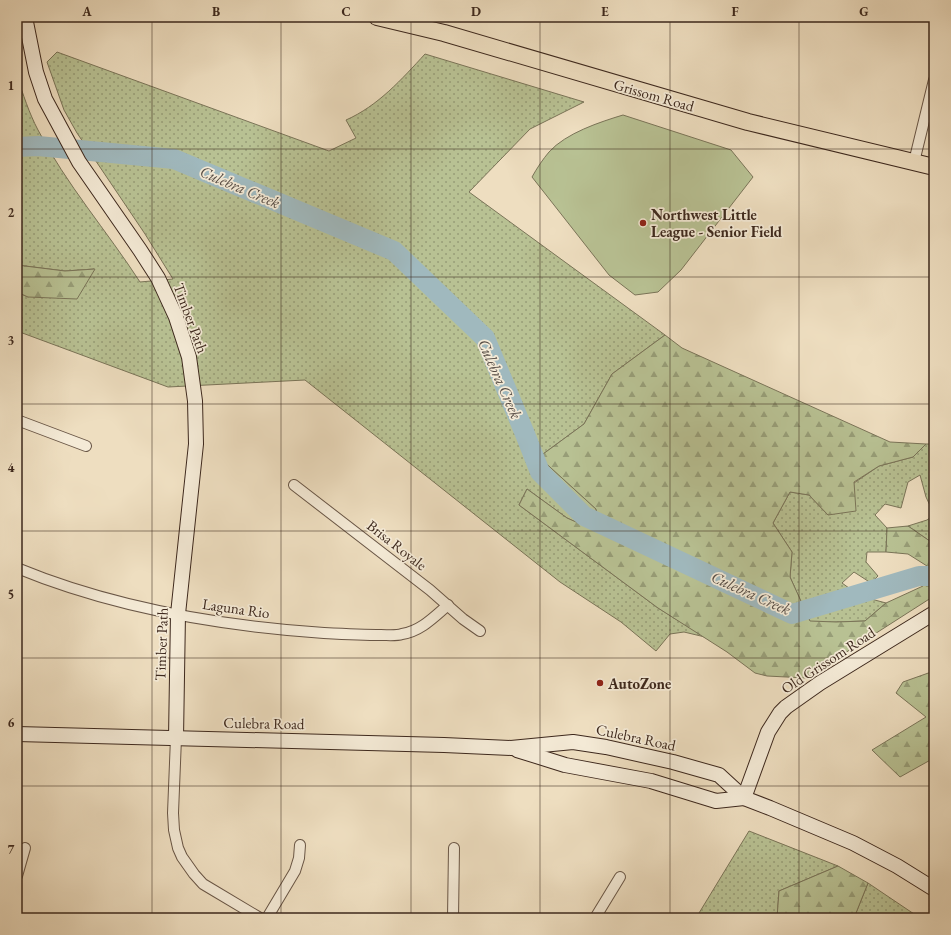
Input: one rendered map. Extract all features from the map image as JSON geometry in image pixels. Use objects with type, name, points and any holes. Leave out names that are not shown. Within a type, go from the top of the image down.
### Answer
[{"type":"main road","name":"Timber Path","points":[[25,17],[36,72],[45,99],[79,162],[158,278],[176,317],[189,357],[195,401],[196,444],[178,614],[176,738]]},
{"type":"main road","name":"Grissom Road","points":[[377,17],[444,33],[748,122],[934,166]]},
{"type":"main road","name":"Old Grissom Road","points":[[744,798],[768,732],[780,713],[786,707],[820,683],[934,613]]},
{"type":"main road","name":"Culebra Road","points":[[17,734],[510,748],[573,742],[606,747],[673,762],[718,775],[744,798],[853,843],[897,866],[934,889]]},
{"type":"main road","name":"Culebra Road","points":[[510,748],[565,765],[651,782],[716,801],[744,798]]},
{"type":"street","points":[[914,162],[934,80]]},
{"type":"street","points":[[17,420],[86,446]]},
{"type":"street","name":"Brisa Royale","points":[[294,485],[430,590],[480,631]]},
{"type":"street","name":"Laguna Rio","points":[[17,568],[80,591],[149,609],[236,625],[293,631],[343,634],[402,634],[421,628],[448,605]]},
{"type":"street","points":[[176,738],[173,813],[174,830],[178,848],[182,857],[203,884],[260,918]]},
{"type":"street","points":[[267,918],[295,871],[299,858],[300,845]]},
{"type":"street","points":[[17,876],[25,848]]},
{"type":"street","points":[[452,918],[454,848]]},
{"type":"street","points":[[595,918],[620,877]]},
{"type":"green space","points":[[57,52],[329,151],[356,138],[346,120],[379,100],[425,54],[584,102],[530,129],[469,192],[665,335],[612,374],[584,424],[539,457],[596,509],[601,534],[567,518],[527,489],[519,505],[658,608],[705,637],[684,632],[670,634],[656,651],[621,622],[560,582],[305,380],[168,387],[17,331],[17,292],[28,297],[94,269],[65,271],[17,265],[17,76],[32,117],[49,150],[140,282],[173,279],[145,234],[77,133],[64,110],[47,62]]},
{"type":"green space","name":"Northwest Little League - Senior Field","points":[[623,115],[731,150],[753,177],[681,270],[658,292],[635,295],[609,275],[532,177],[549,152],[564,139],[584,129]]},
{"type":"green space","points":[[17,265],[65,271],[95,269],[77,299],[28,297],[17,292]]},
{"type":"green space","points":[[665,335],[682,348],[890,442],[926,444],[913,457],[879,466],[854,482],[856,511],[828,515],[809,495],[790,492],[773,523],[792,552],[790,577],[810,621],[865,621],[886,603],[923,586],[927,566],[908,554],[886,552],[887,528],[908,526],[934,544],[934,596],[806,678],[767,676],[755,673],[727,652],[658,608],[519,505],[527,489],[567,518],[601,533],[596,509],[539,457],[584,424],[612,374]]},
{"type":"green space","points":[[926,444],[934,444],[934,514],[926,497],[920,475],[908,482],[901,508],[885,504],[875,515],[887,528],[886,552],[867,552],[866,562],[878,576],[871,583],[854,572],[842,583],[860,596],[886,603],[865,621],[810,622],[790,577],[792,552],[773,523],[790,492],[809,495],[828,515],[854,483],[879,466],[913,457]]},
{"type":"green space","points":[[934,515],[934,544],[908,526],[927,520]]},
{"type":"green space","points":[[934,671],[934,758],[900,777],[872,750],[926,717],[896,693],[903,682]]},
{"type":"green space","points":[[749,831],[838,866],[779,891],[777,918],[696,918]]},
{"type":"green space","points":[[838,866],[868,883],[854,918],[777,918],[779,891]]},
{"type":"green space","points":[[868,883],[920,918],[854,918]]},
{"type":"waterway","name":"Culebra Creek","points":[[17,147],[38,146],[174,159],[394,251],[485,338],[540,472],[584,516],[792,614],[919,576],[934,576]]},
{"type":"place","name":"Northwest Little League - Senior Field","points":[[643,223]]},
{"type":"place","name":"AutoZone","points":[[600,683]]}]
